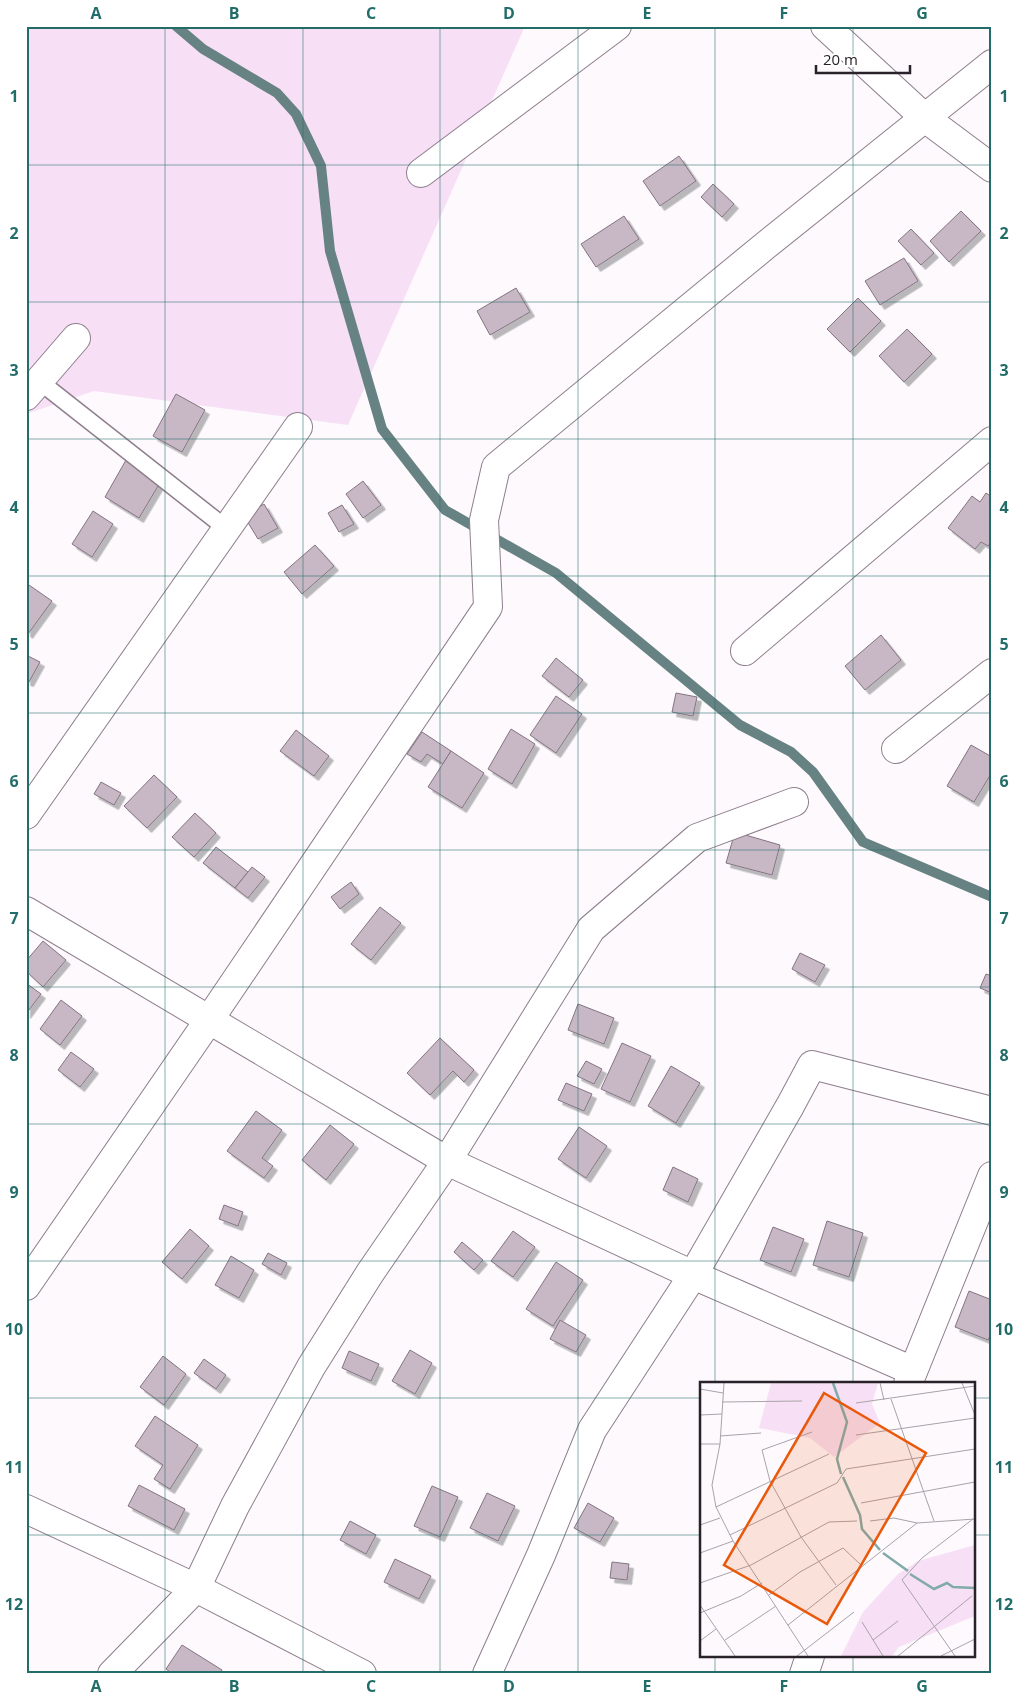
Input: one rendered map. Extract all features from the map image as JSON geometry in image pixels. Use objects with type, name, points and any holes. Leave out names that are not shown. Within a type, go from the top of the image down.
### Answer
[{"type":"street","points":[[421,173],[617,26]]},
{"type":"street","points":[[826,26],[925,118],[992,168]]},
{"type":"street","points":[[26,1286],[209,1020],[488,607],[484,520],[496,467],[766,245],[992,64]]},
{"type":"street","points":[[33,389],[76,338]]},
{"type":"street","points":[[26,816],[298,427]]},
{"type":"street","points":[[746,651],[992,441]]},
{"type":"street","points":[[896,749],[992,672]]},
{"type":"street","points":[[112,1674],[196,1588],[235,1506],[310,1368],[370,1273],[447,1161],[591,929],[697,838],[794,802]]},
{"type":"street","points":[[26,911],[447,1161],[911,1377],[992,1176]]},
{"type":"street","points":[[487,1674],[541,1555],[592,1430],[693,1275],[812,1065],[992,1111]]},
{"type":"street","points":[[26,1509],[196,1588],[358,1673]]},
{"type":"street","points":[[804,1674],[809,1658]]},
{"type":"lane","points":[[33,389],[227,529]]},
{"type":"shaded area","points":[[26,26],[525,26],[348,425],[94,391],[26,414]]},
{"type":"building","points":[[679,156],[696,181],[660,206],[643,181]]},
{"type":"building","points":[[713,184],[734,204],[722,217],[701,197]]},
{"type":"building","points":[[961,211],[981,231],[949,262],[930,241]]},
{"type":"building","points":[[624,216],[639,239],[596,267],[581,244]]},
{"type":"building","points":[[911,229],[934,253],[921,265],[898,241]]},
{"type":"building","points":[[904,258],[918,281],[880,305],[865,281]]},
{"type":"building","points":[[516,288],[530,312],[490,335],[477,311]]},
{"type":"building","points":[[858,298],[881,321],[850,352],[827,329]]},
{"type":"building","points":[[907,329],[932,354],[904,382],[879,356]]},
{"type":"building","points":[[176,394],[205,410],[182,452],[153,436]]},
{"type":"building","points":[[126,460],[161,481],[139,518],[105,497]]},
{"type":"building","points":[[363,481],[381,505],[363,518],[346,494]]},
{"type":"building","points":[[986,493],[992,497],[992,541],[988,546],[981,542],[975,549],[948,528],[972,496],[980,502]]},
{"type":"building","points":[[264,504],[278,528],[258,539],[244,516]]},
{"type":"building","points":[[342,505],[354,524],[339,532],[328,513]]},
{"type":"building","points":[[93,511],[113,524],[92,557],[72,544]]},
{"type":"building","points":[[315,545],[334,566],[302,594],[284,572]]},
{"type":"building","points":[[29,585],[52,601],[28,634],[26,632],[26,588]]},
{"type":"building","points":[[881,635],[901,660],[865,690],[845,666]]},
{"type":"building","points":[[26,655],[40,662],[29,682],[26,681]]},
{"type":"building","points":[[556,658],[583,680],[569,697],[542,676]]},
{"type":"building","points":[[676,693],[697,697],[693,716],[672,712]]},
{"type":"building","points":[[556,696],[582,714],[556,753],[530,735]]},
{"type":"building","points":[[511,729],[535,744],[512,784],[488,769]]},
{"type":"building","points":[[296,730],[329,756],[314,776],[280,751]]},
{"type":"building","points":[[422,732],[451,751],[443,764],[427,754],[421,762],[407,754]]},
{"type":"building","points":[[971,745],[992,757],[992,772],[974,802],[947,786]]},
{"type":"building","points":[[451,751],[484,773],[462,808],[428,787]]},
{"type":"building","points":[[154,775],[177,797],[147,828],[124,806]]},
{"type":"building","points":[[101,782],[121,793],[114,805],[94,794]]},
{"type":"building","points":[[195,813],[216,833],[194,857],[172,837]]},
{"type":"building","points":[[735,832],[780,845],[772,875],[726,863]]},
{"type":"building","points":[[216,847],[248,872],[235,888],[203,863]]},
{"type":"building","points":[[252,867],[265,877],[248,898],[235,888]]},
{"type":"building","points":[[351,882],[359,894],[340,909],[331,897]]},
{"type":"building","points":[[380,907],[401,923],[371,960],[351,944]]},
{"type":"building","points":[[43,941],[66,960],[43,987],[26,971],[26,961]]},
{"type":"building","points":[[800,953],[825,965],[815,982],[792,969]]},
{"type":"building","points":[[986,974],[992,976],[992,993],[980,988]]},
{"type":"building","points":[[26,983],[41,994],[26,1014]]},
{"type":"building","points":[[61,1000],[82,1016],[60,1045],[40,1029]]},
{"type":"building","points":[[578,1004],[614,1018],[604,1044],[568,1030]]},
{"type":"building","points":[[440,1038],[474,1070],[464,1082],[453,1071],[430,1095],[407,1073]]},
{"type":"building","points":[[622,1043],[651,1056],[630,1102],[601,1089]]},
{"type":"building","points":[[71,1052],[94,1069],[80,1087],[58,1070]]},
{"type":"building","points":[[586,1061],[602,1069],[594,1084],[577,1076]]},
{"type":"building","points":[[671,1066],[700,1083],[676,1123],[648,1106]]},
{"type":"building","points":[[566,1083],[592,1094],[584,1111],[558,1100]]},
{"type":"building","points":[[256,1111],[282,1130],[262,1158],[273,1166],[264,1178],[227,1151]]},
{"type":"building","points":[[330,1125],[354,1144],[326,1180],[302,1160]]},
{"type":"building","points":[[579,1127],[607,1146],[586,1178],[558,1159]]},
{"type":"building","points":[[673,1167],[698,1179],[688,1202],[663,1190]]},
{"type":"building","points":[[224,1205],[243,1212],[238,1226],[219,1219]]},
{"type":"building","points":[[827,1221],[863,1233],[849,1277],[813,1265]]},
{"type":"building","points":[[773,1227],[804,1239],[791,1272],[760,1260]]},
{"type":"building","points":[[190,1229],[209,1246],[182,1279],[162,1262]]},
{"type":"building","points":[[513,1231],[535,1247],[513,1277],[491,1261]]},
{"type":"building","points":[[462,1242],[483,1260],[474,1270],[454,1252]]},
{"type":"building","points":[[268,1253],[287,1263],[281,1275],[262,1264]]},
{"type":"building","points":[[231,1256],[254,1270],[239,1298],[215,1285]]},
{"type":"building","points":[[556,1262],[583,1280],[553,1326],[526,1309]]},
{"type":"building","points":[[969,1291],[992,1300],[992,1332],[988,1340],[955,1327]]},
{"type":"building","points":[[560,1320],[586,1335],[576,1352],[550,1339]]},
{"type":"building","points":[[410,1350],[432,1363],[415,1394],[392,1381]]},
{"type":"building","points":[[349,1351],[379,1364],[371,1381],[342,1368]]},
{"type":"building","points":[[163,1356],[186,1374],[164,1405],[140,1387]]},
{"type":"building","points":[[204,1359],[226,1375],[216,1389],[194,1373]]},
{"type":"building","points":[[155,1416],[198,1445],[170,1489],[154,1479],[163,1465],[135,1446]]},
{"type":"building","points":[[139,1485],[185,1509],[174,1530],[128,1506]]},
{"type":"building","points":[[432,1486],[458,1497],[440,1537],[414,1526]]},
{"type":"building","points":[[487,1493],[515,1506],[498,1541],[470,1528]]},
{"type":"building","points":[[588,1503],[614,1518],[600,1542],[574,1528]]},
{"type":"building","points":[[350,1521],[376,1535],[366,1554],[340,1540]]},
{"type":"building","points":[[395,1559],[431,1576],[419,1599],[384,1582]]},
{"type":"building","points":[[612,1562],[629,1564],[627,1580],[610,1578]]},
{"type":"building","points":[[182,1645],[222,1670],[220,1674],[173,1674],[166,1669]]},
{"type":"waterway","points":[[176,26],[203,49],[277,93],[296,114],[321,166],[330,251],[382,429],[445,510],[556,573],[740,725],[791,752],[813,772],[863,842],[992,897]]}]
